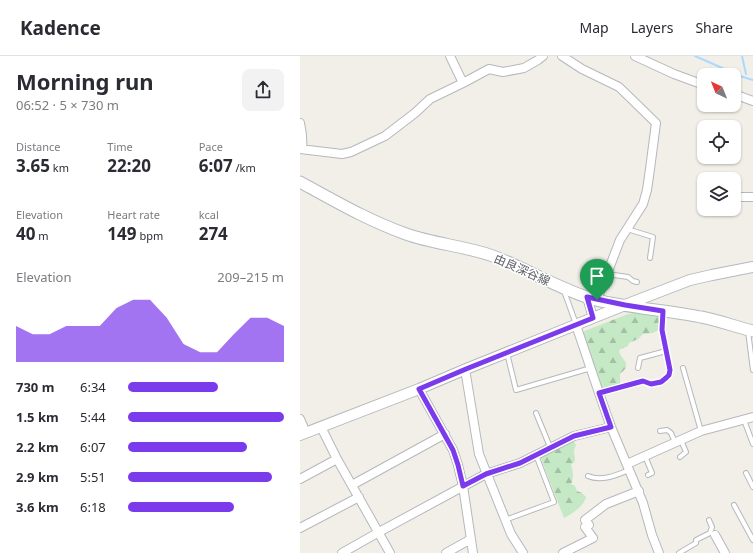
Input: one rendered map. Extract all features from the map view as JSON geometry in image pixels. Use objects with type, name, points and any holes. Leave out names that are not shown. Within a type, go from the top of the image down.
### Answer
[{"type":"main road","name":"由良深谷線","points":[[300,182],[354,211],[406,234],[427,241],[478,250],[563,288],[592,298],[625,305],[702,317],[750,331]]},
{"type":"street","points":[[450,56],[463,83]]},
{"type":"street","points":[[300,123],[303,136],[301,149],[342,154],[351,152],[385,136],[415,113],[430,99],[489,69],[503,72],[524,68],[542,56]]},
{"type":"street","points":[[562,56],[582,69],[619,87],[656,123],[647,190],[643,204],[620,240],[607,274],[592,298],[593,318]]},
{"type":"street","points":[[635,56],[674,74],[697,82]]},
{"type":"street","points":[[741,97],[753,101]]},
{"type":"street","points":[[741,197],[753,197]]},
{"type":"street","points":[[300,419],[303,434],[690,280],[753,267]]},
{"type":"street","points":[[576,325],[611,427],[644,503],[652,535],[659,553]]},
{"type":"street","points":[[465,370],[479,454],[511,534],[523,553]]},
{"type":"street","points":[[419,389],[453,450],[458,465],[463,486],[473,553]]},
{"type":"street","points":[[628,467],[645,456],[701,431],[753,417]]},
{"type":"street","points":[[321,427],[337,459],[390,553]]},
{"type":"street","points":[[342,553],[486,474],[520,463],[574,436],[611,427]]},
{"type":"street","points":[[352,485],[444,434]]},
{"type":"street","points":[[300,479],[337,459]]},
{"type":"street","points":[[563,553],[593,538],[585,528],[589,525],[585,520],[606,504],[638,491]]},
{"type":"street","points":[[300,528],[359,497]]},
{"type":"street","points":[[715,535],[725,553]]},
{"type":"street","points":[[446,553],[471,539]]},
{"type":"lane","points":[[627,229],[653,237],[650,258]]},
{"type":"lane","points":[[607,274],[628,277],[637,282]]},
{"type":"lane","points":[[563,288],[576,325]]},
{"type":"lane","points":[[599,393],[643,381],[651,384],[661,382],[669,375],[670,372],[662,330],[663,311]]},
{"type":"lane","points":[[750,331],[753,370]]},
{"type":"lane","points":[[638,368],[640,358],[666,352]]},
{"type":"lane","points":[[507,353],[516,390],[591,368]]},
{"type":"lane","points":[[683,368],[701,431]]},
{"type":"lane","points":[[536,413],[550,447]]},
{"type":"lane","points":[[744,419],[753,444]]},
{"type":"lane","points":[[660,431],[667,430],[678,441],[686,452],[680,457]]},
{"type":"lane","points":[[505,520],[554,502],[536,455]]},
{"type":"lane","points":[[645,456],[652,473],[648,474]]},
{"type":"lane","points":[[588,476],[606,478],[628,467]]},
{"type":"lane","points":[[746,473],[753,487]]},
{"type":"lane","points":[[734,505],[753,540]]},
{"type":"lane","points":[[679,553],[696,543],[696,540],[710,533],[712,527],[709,520]]},
{"type":"green space","points":[[635,313],[658,316],[661,323],[660,329],[653,333],[643,334],[638,339],[629,343],[628,346],[619,350],[626,363],[626,368],[620,374],[620,385],[600,389],[582,332],[628,314]]},
{"type":"green space","points":[[572,439],[576,445],[574,450],[575,461],[571,465],[573,479],[571,484],[575,486],[577,491],[586,497],[580,507],[564,518],[540,456]]},
{"type":"waterway","points":[[695,56],[753,80]]},
{"type":"waterway","points":[[742,56],[746,74]]},
{"type":"route","points":[[587,297],[597,300],[663,311],[662,330],[670,370],[669,375],[661,382],[656,384],[648,384],[646,381],[643,381],[599,393],[611,427],[574,436],[520,463],[486,474],[463,486],[453,450],[419,389],[593,318],[587,297]]}]
